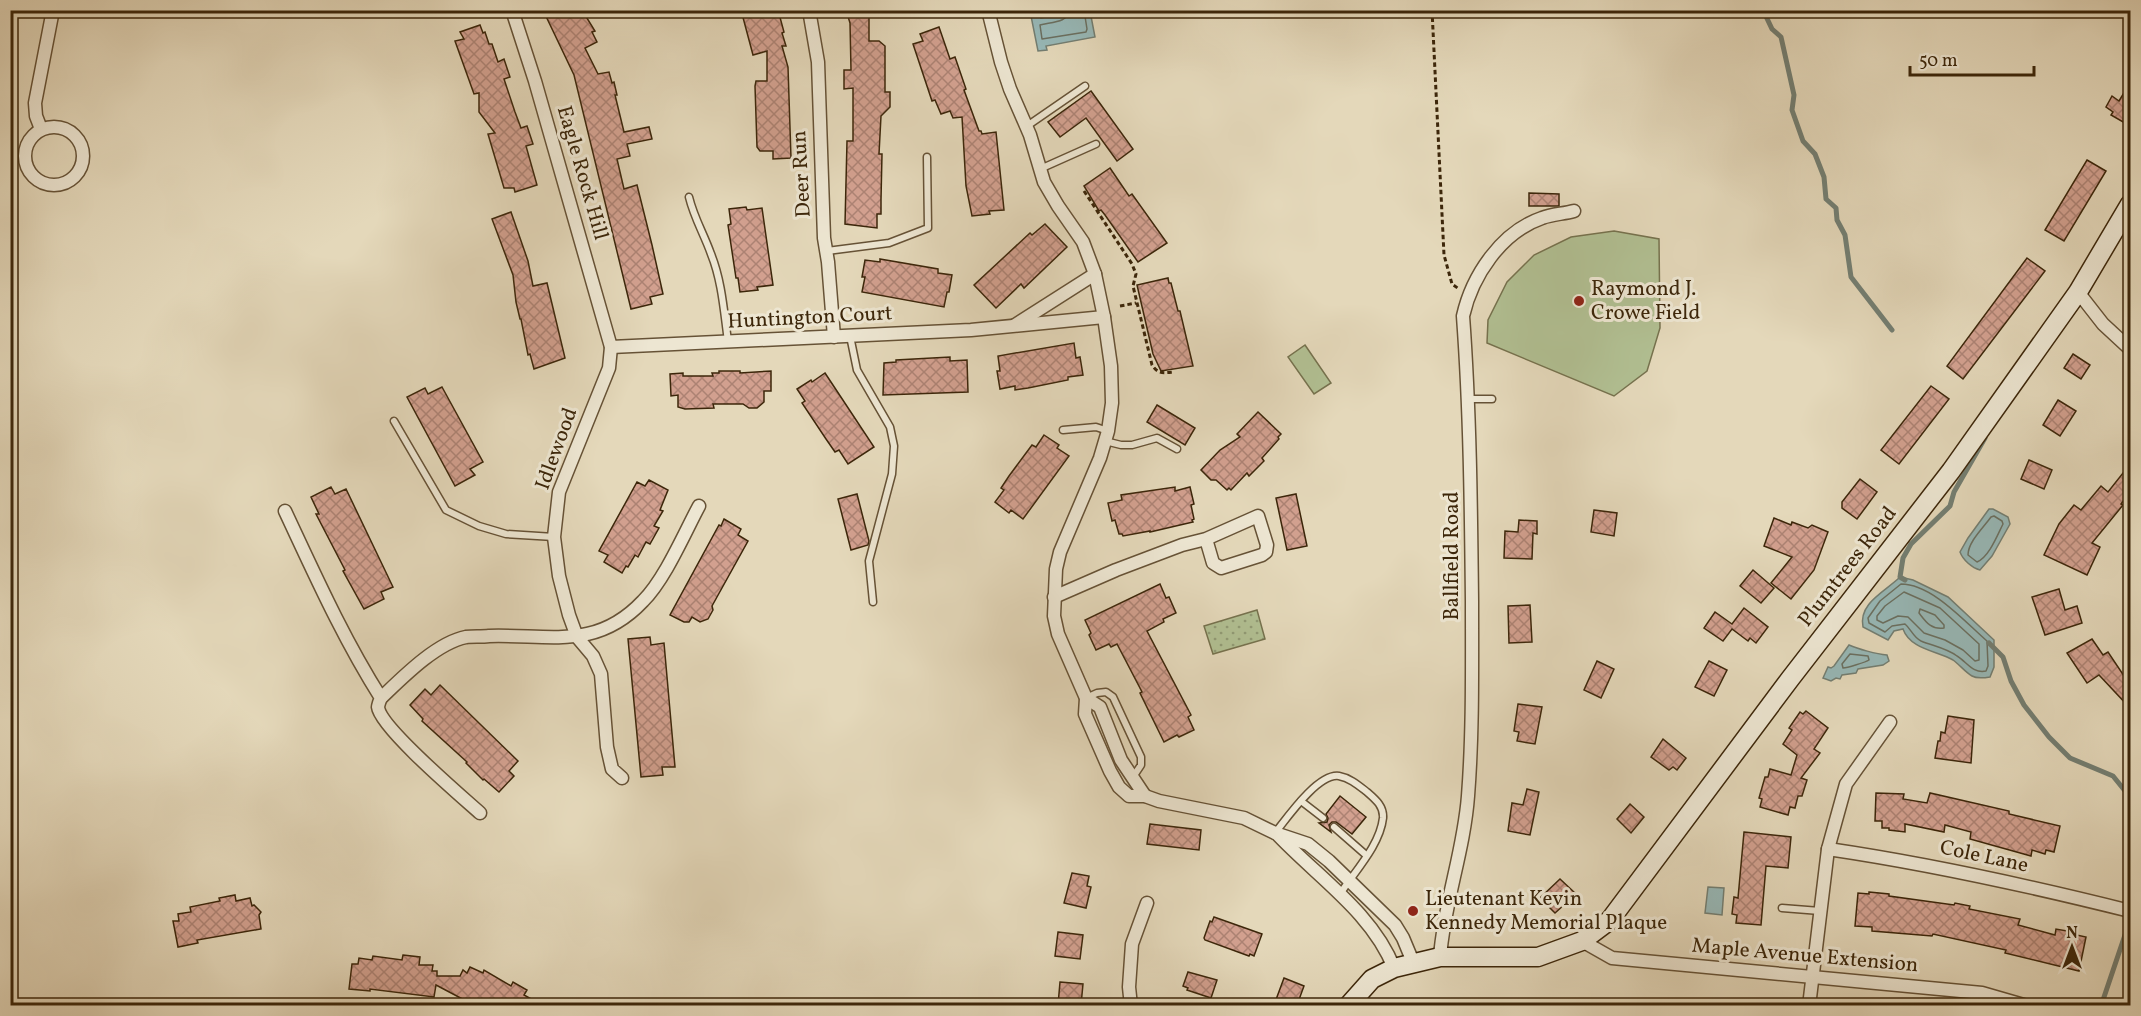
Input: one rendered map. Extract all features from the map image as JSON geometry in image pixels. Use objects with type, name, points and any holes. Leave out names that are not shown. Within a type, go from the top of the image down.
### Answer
[{"type":"main road","name":"Plumtrees Road","points":[[1348,1005],[1372,980],[1394,968],[1440,957],[1538,957],[1581,941],[1610,920],[1790,679],[1950,471],[2078,292],[2130,204]]},
{"type":"street","points":[[41,129],[36,116],[35,104],[53,10]]},
{"type":"street","name":"Eagle Rock Hill","points":[[512,10],[535,81],[611,347]]},
{"type":"street","name":"Deer Run","points":[[809,10],[818,62],[819,142],[834,337]]},
{"type":"street","points":[[988,10],[1001,62],[1026,126],[1044,182],[1083,242],[1095,274],[1104,317],[1112,403],[1107,436],[1060,552],[1054,597],[1054,616],[1058,634],[1086,698],[1085,714],[1119,787],[1129,796],[1145,796],[1244,818],[1275,833],[1308,844],[1395,925],[1413,962]]},
{"type":"street","points":[[61,128],[70,132],[82,147],[81,167],[68,182],[50,185],[33,177],[28,170],[25,161],[28,143],[41,129],[61,128]]},
{"type":"street","name":"Ballfield Road","points":[[1440,957],[1465,830],[1470,776],[1471,453],[1463,316],[1468,295],[1482,269],[1501,246],[1524,226],[1543,217],[1574,211]]},
{"type":"street","name":"Huntington Court","points":[[1011,327],[1095,274]]},
{"type":"street","points":[[2078,292],[2103,324],[2130,350]]},
{"type":"street","name":"Huntington Court","points":[[611,347],[1011,327],[1104,317]]},
{"type":"street","name":"Idlewood","points":[[611,347],[609,368],[559,492],[554,537],[568,615],[577,637],[592,656],[601,674],[607,747],[612,769],[622,778]]},
{"type":"street","points":[[480,813],[423,762],[383,719],[378,707],[381,698],[432,652],[465,637],[577,637],[601,632],[621,620],[644,601],[659,580],[699,506]]},
{"type":"street","points":[[285,511],[330,609],[357,661],[381,698]]},
{"type":"street","points":[[1054,597],[1258,516],[1267,545],[1266,552],[1221,568],[1213,563],[1206,538]]},
{"type":"street","points":[[1086,698],[1100,707],[1122,760],[1145,796]]},
{"type":"street","points":[[1809,1005],[1828,849],[1846,784],[1890,722]]},
{"type":"street","points":[[1275,833],[1339,894],[1378,936],[1394,968]]},
{"type":"street","name":"Cole Lane","points":[[1828,849],[1913,862],[2130,911]]},
{"type":"street","points":[[1131,1005],[1129,987],[1132,944],[1147,903]]},
{"type":"street","name":"Maple Avenue Extension","points":[[1581,941],[1612,958],[1982,993],[2027,1005]]},
{"type":"lane","points":[[1026,126],[1085,86]]},
{"type":"lane","points":[[1040,169],[1096,144]]},
{"type":"lane","points":[[826,251],[889,243],[928,228],[927,157]]},
{"type":"lane","points":[[689,198],[693,216],[712,256],[722,299],[728,341]]},
{"type":"lane","points":[[850,336],[857,370],[890,427],[894,446],[892,474],[869,561],[873,602]]},
{"type":"lane","points":[[1469,399],[1491,399]]},
{"type":"lane","points":[[394,421],[446,510],[479,526],[506,534],[554,537]]},
{"type":"lane","points":[[1063,430],[1096,427],[1121,445],[1132,445],[1157,438],[1176,449]]},
{"type":"lane","points":[[1086,698],[1107,692],[1113,697],[1141,757],[1141,765],[1133,777]]},
{"type":"lane","points":[[1275,833],[1301,801],[1324,779],[1337,776],[1354,782],[1378,801],[1383,814],[1381,829],[1339,894]]},
{"type":"lane","points":[[1301,801],[1323,818]]},
{"type":"lane","points":[[1334,827],[1366,855]]},
{"type":"lane","points":[[1782,908],[1820,911]]},
{"type":"path","points":[[1432,10],[1444,255],[1452,284],[1468,295]]},
{"type":"path","points":[[1084,191],[1132,264],[1136,274],[1133,286],[1152,365],[1156,372],[1173,372]]},
{"type":"path","points":[[1120,306],[1136,303]]},
{"type":"green space","name":"Raymond J. Crowe Field","points":[[1614,231],[1659,239],[1660,328],[1647,371],[1614,396],[1487,343],[1488,320],[1507,282],[1534,255],[1571,237]]},
{"type":"green space","points":[[1305,345],[1331,383],[1314,394],[1288,357]]},
{"type":"green space","points":[[1257,610],[1265,639],[1213,654],[1204,626]]},
{"type":"water","points":[[1090,11],[1095,37],[1046,46],[1047,50],[1038,51],[1031,16],[1040,14],[1041,18]]},
{"type":"water","points":[[1989,509],[2008,517],[2010,524],[1992,556],[1980,570],[1968,563],[1960,552]]},
{"type":"water","points":[[1900,577],[1913,580],[1948,597],[1994,640],[1994,667],[1990,677],[1972,676],[1953,660],[1912,641],[1903,629],[1894,631],[1888,640],[1863,627],[1865,611],[1869,604]]},
{"type":"water","points":[[1849,645],[1887,655],[1889,661],[1883,665],[1858,669],[1856,673],[1842,675],[1840,679],[1836,678],[1831,681],[1823,678],[1828,667],[1834,666]]},
{"type":"water","points":[[1708,887],[1724,888],[1722,915],[1705,913]]},
{"type":"building","points":[[543,10],[564,10],[568,17],[582,10],[595,31],[592,32],[597,42],[585,48],[598,74],[609,72],[612,83],[614,82],[624,132],[649,127],[652,139],[627,144],[630,156],[617,159],[624,189],[637,185],[652,245],[663,294],[650,297],[652,304],[631,309],[574,75]]},
{"type":"building","points":[[741,10],[778,10],[786,46],[782,46],[788,67],[791,158],[773,159],[773,151],[760,151],[757,147],[755,86],[756,81],[767,81],[767,51],[753,55]]},
{"type":"building","points":[[846,10],[868,10],[869,41],[879,41],[885,46],[885,92],[890,92],[890,107],[881,116],[879,154],[882,154],[881,214],[877,214],[877,228],[845,224],[847,141],[853,141],[853,88],[844,89],[844,70],[851,70],[850,23]]},
{"type":"building","points":[[480,25],[489,44],[492,44],[498,62],[504,59],[510,77],[504,79],[515,112],[521,128],[527,126],[533,144],[526,146],[537,185],[515,192],[514,188],[504,188],[488,134],[495,133],[479,112],[479,93],[474,94],[455,41],[464,39],[460,32]]},
{"type":"building","points":[[939,27],[950,59],[955,57],[979,131],[982,134],[996,132],[1004,210],[972,216],[966,186],[962,117],[953,118],[950,111],[941,114],[935,100],[932,101],[913,44],[923,41],[920,34]]},
{"type":"building","points":[[2130,83],[2130,126],[2111,115],[2113,112],[2106,107],[2112,96],[2119,101]]},
{"type":"building","points":[[1091,91],[1133,149],[1117,161],[1086,118],[1060,137],[1048,122]]},
{"type":"building","points":[[2087,160],[2106,171],[2064,241],[2045,230]]},
{"type":"building","points":[[1110,168],[1129,196],[1132,194],[1167,243],[1138,262],[1105,215],[1101,210],[1099,211],[1084,186]]},
{"type":"building","points":[[1529,193],[1559,194],[1559,206],[1529,206]]},
{"type":"building","points":[[746,207],[747,210],[762,208],[773,285],[740,292],[728,225],[731,224],[729,209]]},
{"type":"building","points":[[511,212],[528,261],[533,286],[547,283],[565,358],[534,369],[530,354],[528,355],[516,302],[513,275],[492,219]]},
{"type":"building","points":[[1045,224],[1067,247],[1024,288],[1021,284],[996,308],[974,285],[1030,233],[1032,235]]},
{"type":"building","points":[[2027,258],[2045,271],[1963,379],[1947,366]]},
{"type":"building","points":[[880,259],[938,269],[938,273],[952,275],[944,307],[862,292],[865,260],[880,262]]},
{"type":"building","points":[[1168,278],[1178,311],[1180,311],[1193,366],[1161,371],[1153,354],[1137,285]]},
{"type":"building","points":[[1074,343],[1076,358],[1080,357],[1083,375],[1028,388],[1015,390],[1015,386],[1000,389],[997,371],[1000,371],[998,356]]},
{"type":"building","points":[[2073,354],[2090,365],[2081,379],[2064,368]]},
{"type":"building","points":[[950,357],[950,361],[967,360],[968,392],[883,395],[884,363],[896,362],[896,360]]},
{"type":"building","points":[[719,371],[740,371],[740,373],[771,371],[771,391],[764,391],[764,402],[757,408],[749,408],[743,404],[713,404],[714,408],[685,409],[678,407],[678,395],[671,396],[670,374],[713,376],[712,373],[719,373]]},
{"type":"building","points":[[825,373],[874,447],[848,464],[839,450],[835,452],[826,439],[802,403],[805,401],[797,389]]},
{"type":"building","points":[[1931,386],[1949,399],[1899,464],[1881,450]]},
{"type":"building","points":[[442,387],[483,462],[470,469],[475,475],[455,486],[407,397],[425,388],[428,394]]},
{"type":"building","points":[[2058,400],[2076,411],[2060,436],[2043,425]]},
{"type":"building","points":[[1157,405],[1195,428],[1185,445],[1147,422]]},
{"type":"building","points":[[1258,412],[1281,434],[1262,458],[1264,461],[1249,476],[1247,473],[1231,490],[1229,488],[1227,490],[1216,480],[1211,480],[1201,470],[1220,450],[1240,437],[1237,434]]},
{"type":"building","points":[[1044,435],[1059,445],[1057,448],[1069,456],[1023,519],[1011,510],[1009,513],[995,502],[1004,490],[1001,488],[1009,476],[1032,445],[1036,447]]},
{"type":"building","points":[[2029,460],[2052,470],[2044,489],[2021,479]]},
{"type":"building","points":[[2123,473],[2130,479],[2130,492],[2121,504],[2123,505],[2092,543],[2100,547],[2087,575],[2044,555],[2059,524],[2074,505],[2081,510],[2101,486],[2108,492]]},
{"type":"building","points":[[1860,479],[1877,492],[1857,519],[1842,508],[1842,502]]},
{"type":"building","points":[[649,480],[668,490],[660,510],[663,511],[654,526],[659,528],[650,544],[646,542],[638,557],[635,555],[622,573],[604,562],[608,555],[599,551],[637,482],[645,486]]},
{"type":"building","points":[[331,487],[335,494],[346,489],[393,587],[381,592],[384,599],[364,609],[316,514],[319,514],[311,497]]},
{"type":"building","points":[[1175,487],[1175,491],[1190,487],[1194,504],[1191,505],[1193,522],[1150,532],[1123,536],[1119,534],[1115,520],[1112,521],[1108,503],[1122,500],[1121,495]]},
{"type":"building","points":[[857,494],[869,541],[868,545],[851,550],[838,499]]},
{"type":"building","points":[[1296,494],[1307,546],[1287,550],[1276,498]]},
{"type":"building","points":[[1594,510],[1617,513],[1614,536],[1591,532]]},
{"type":"building","points":[[1774,518],[1791,525],[1792,522],[1808,528],[1812,525],[1828,532],[1814,570],[1791,599],[1771,583],[1792,557],[1764,546]]},
{"type":"building","points":[[724,519],[741,529],[738,535],[748,541],[712,606],[713,610],[708,619],[700,622],[692,617],[689,622],[684,622],[670,615]]},
{"type":"building","points":[[1519,520],[1537,521],[1537,534],[1533,533],[1532,559],[1504,558],[1505,531],[1518,532]]},
{"type":"building","points":[[1753,570],[1774,588],[1761,603],[1740,586]]},
{"type":"building","points":[[1160,584],[1176,613],[1147,631],[1191,715],[1188,717],[1194,730],[1164,742],[1117,644],[1111,647],[1109,644],[1096,650],[1085,620]]},
{"type":"building","points":[[2059,589],[2065,610],[2077,606],[2082,623],[2045,635],[2032,597]]},
{"type":"building","points":[[1530,605],[1532,642],[1509,643],[1508,606]]},
{"type":"building","points":[[1744,608],[1768,627],[1756,643],[1750,638],[1748,641],[1732,629],[1723,641],[1704,628],[1715,612],[1732,624]]},
{"type":"building","points":[[650,637],[651,645],[664,643],[675,767],[662,767],[663,775],[641,777],[628,639]]},
{"type":"building","points":[[2092,639],[2103,655],[2108,652],[2124,676],[2130,672],[2130,708],[2099,675],[2087,683],[2067,653]]},
{"type":"building","points":[[1597,661],[1614,669],[1601,698],[1584,690]]},
{"type":"building","points":[[1709,661],[1727,670],[1714,696],[1695,687]]},
{"type":"building","points":[[440,685],[518,761],[509,771],[514,776],[499,792],[483,780],[467,762],[422,721],[423,719],[410,705],[425,689],[431,695]]},
{"type":"building","points":[[1518,704],[1542,707],[1535,744],[1517,741],[1519,732],[1514,731]]},
{"type":"building","points":[[1806,711],[1828,728],[1814,749],[1820,753],[1801,778],[1807,780],[1802,796],[1798,796],[1795,808],[1790,807],[1788,815],[1760,807],[1762,799],[1759,798],[1765,777],[1768,777],[1770,769],[1791,775],[1797,755],[1783,744],[1792,730],[1789,728],[1800,712],[1803,714]]},
{"type":"building","points":[[1948,716],[1974,720],[1971,763],[1935,758],[1941,732],[1945,733]]},
{"type":"building","points":[[1663,739],[1686,758],[1677,770],[1673,767],[1669,770],[1651,757]]},
{"type":"building","points":[[1527,789],[1539,792],[1530,835],[1508,831],[1512,803],[1523,805]]},
{"type":"building","points":[[1876,793],[1904,794],[1903,799],[1927,803],[1930,793],[2009,811],[2009,814],[2060,826],[2054,852],[2046,850],[2045,854],[2032,850],[2031,856],[1970,839],[1971,832],[1945,825],[1944,832],[1905,824],[1905,832],[1882,828],[1882,821],[1875,821]]},
{"type":"building","points":[[1340,796],[1366,817],[1352,834],[1336,822],[1329,825],[1331,832],[1319,823],[1327,822],[1326,814]]},
{"type":"building","points":[[1630,804],[1644,817],[1631,833],[1617,819]]},
{"type":"building","points":[[1150,824],[1201,830],[1199,850],[1147,844]]},
{"type":"building","points":[[1744,832],[1791,837],[1788,868],[1766,866],[1761,925],[1736,923],[1737,915],[1732,914],[1734,897],[1738,898]]},
{"type":"building","points":[[1072,873],[1089,876],[1087,886],[1091,887],[1086,908],[1064,903]]},
{"type":"building","points":[[1560,879],[1576,894],[1555,913],[1540,898]]},
{"type":"building","points":[[1869,892],[1970,906],[1969,909],[2020,919],[2018,925],[2055,935],[2056,929],[2073,932],[2072,934],[2086,937],[2079,971],[2005,953],[2006,950],[1933,934],[1932,936],[1872,931],[1872,927],[1855,926],[1858,893],[1869,894]]},
{"type":"building","points":[[235,895],[236,901],[250,898],[252,906],[254,905],[261,912],[259,915],[261,929],[197,940],[198,943],[178,947],[173,921],[179,921],[178,914],[191,912],[190,907],[220,901],[219,898]]},
{"type":"building","points":[[1214,917],[1262,934],[1254,956],[1205,940],[1210,921],[1212,922]]},
{"type":"building","points":[[1058,932],[1083,935],[1080,959],[1055,956]]},
{"type":"building","points":[[403,955],[420,957],[419,965],[433,965],[432,971],[437,971],[437,976],[460,976],[463,970],[467,973],[470,967],[483,973],[484,970],[511,986],[513,982],[527,990],[524,995],[542,1005],[479,1005],[469,1000],[468,1002],[436,985],[434,997],[370,989],[370,991],[349,989],[352,964],[358,964],[359,958],[372,960],[373,956],[402,960]]},
{"type":"building","points":[[1188,972],[1217,980],[1211,998],[1187,990],[1188,988],[1183,986]]},
{"type":"building","points":[[1284,978],[1304,986],[1297,1005],[1274,1005]]},
{"type":"building","points":[[1060,982],[1083,984],[1081,1005],[1058,1005]]},
{"type":"waterway","points":[[1763,10],[1772,29],[1781,37],[1794,95],[1792,110],[1803,141],[1815,154],[1824,177],[1826,199],[1836,208],[1837,220],[1845,235],[1851,277],[1892,330]]},
{"type":"waterway","points":[[1905,580],[1900,577],[1903,558],[1911,544],[1950,506],[1954,492],[1985,438]]},
{"type":"waterway","points":[[1989,643],[2003,657],[2011,681],[2024,705],[2049,737],[2070,758],[2113,776],[2130,797]]},
{"type":"waterway","points":[[2102,1003],[2126,932],[2129,912]]},
{"type":"place","name":"Raymond J. Crowe Field","points":[[1579,301]]},
{"type":"place","name":"Lieutenant Kevin Kennedy Memorial Plaque","points":[[1413,911]]}]
